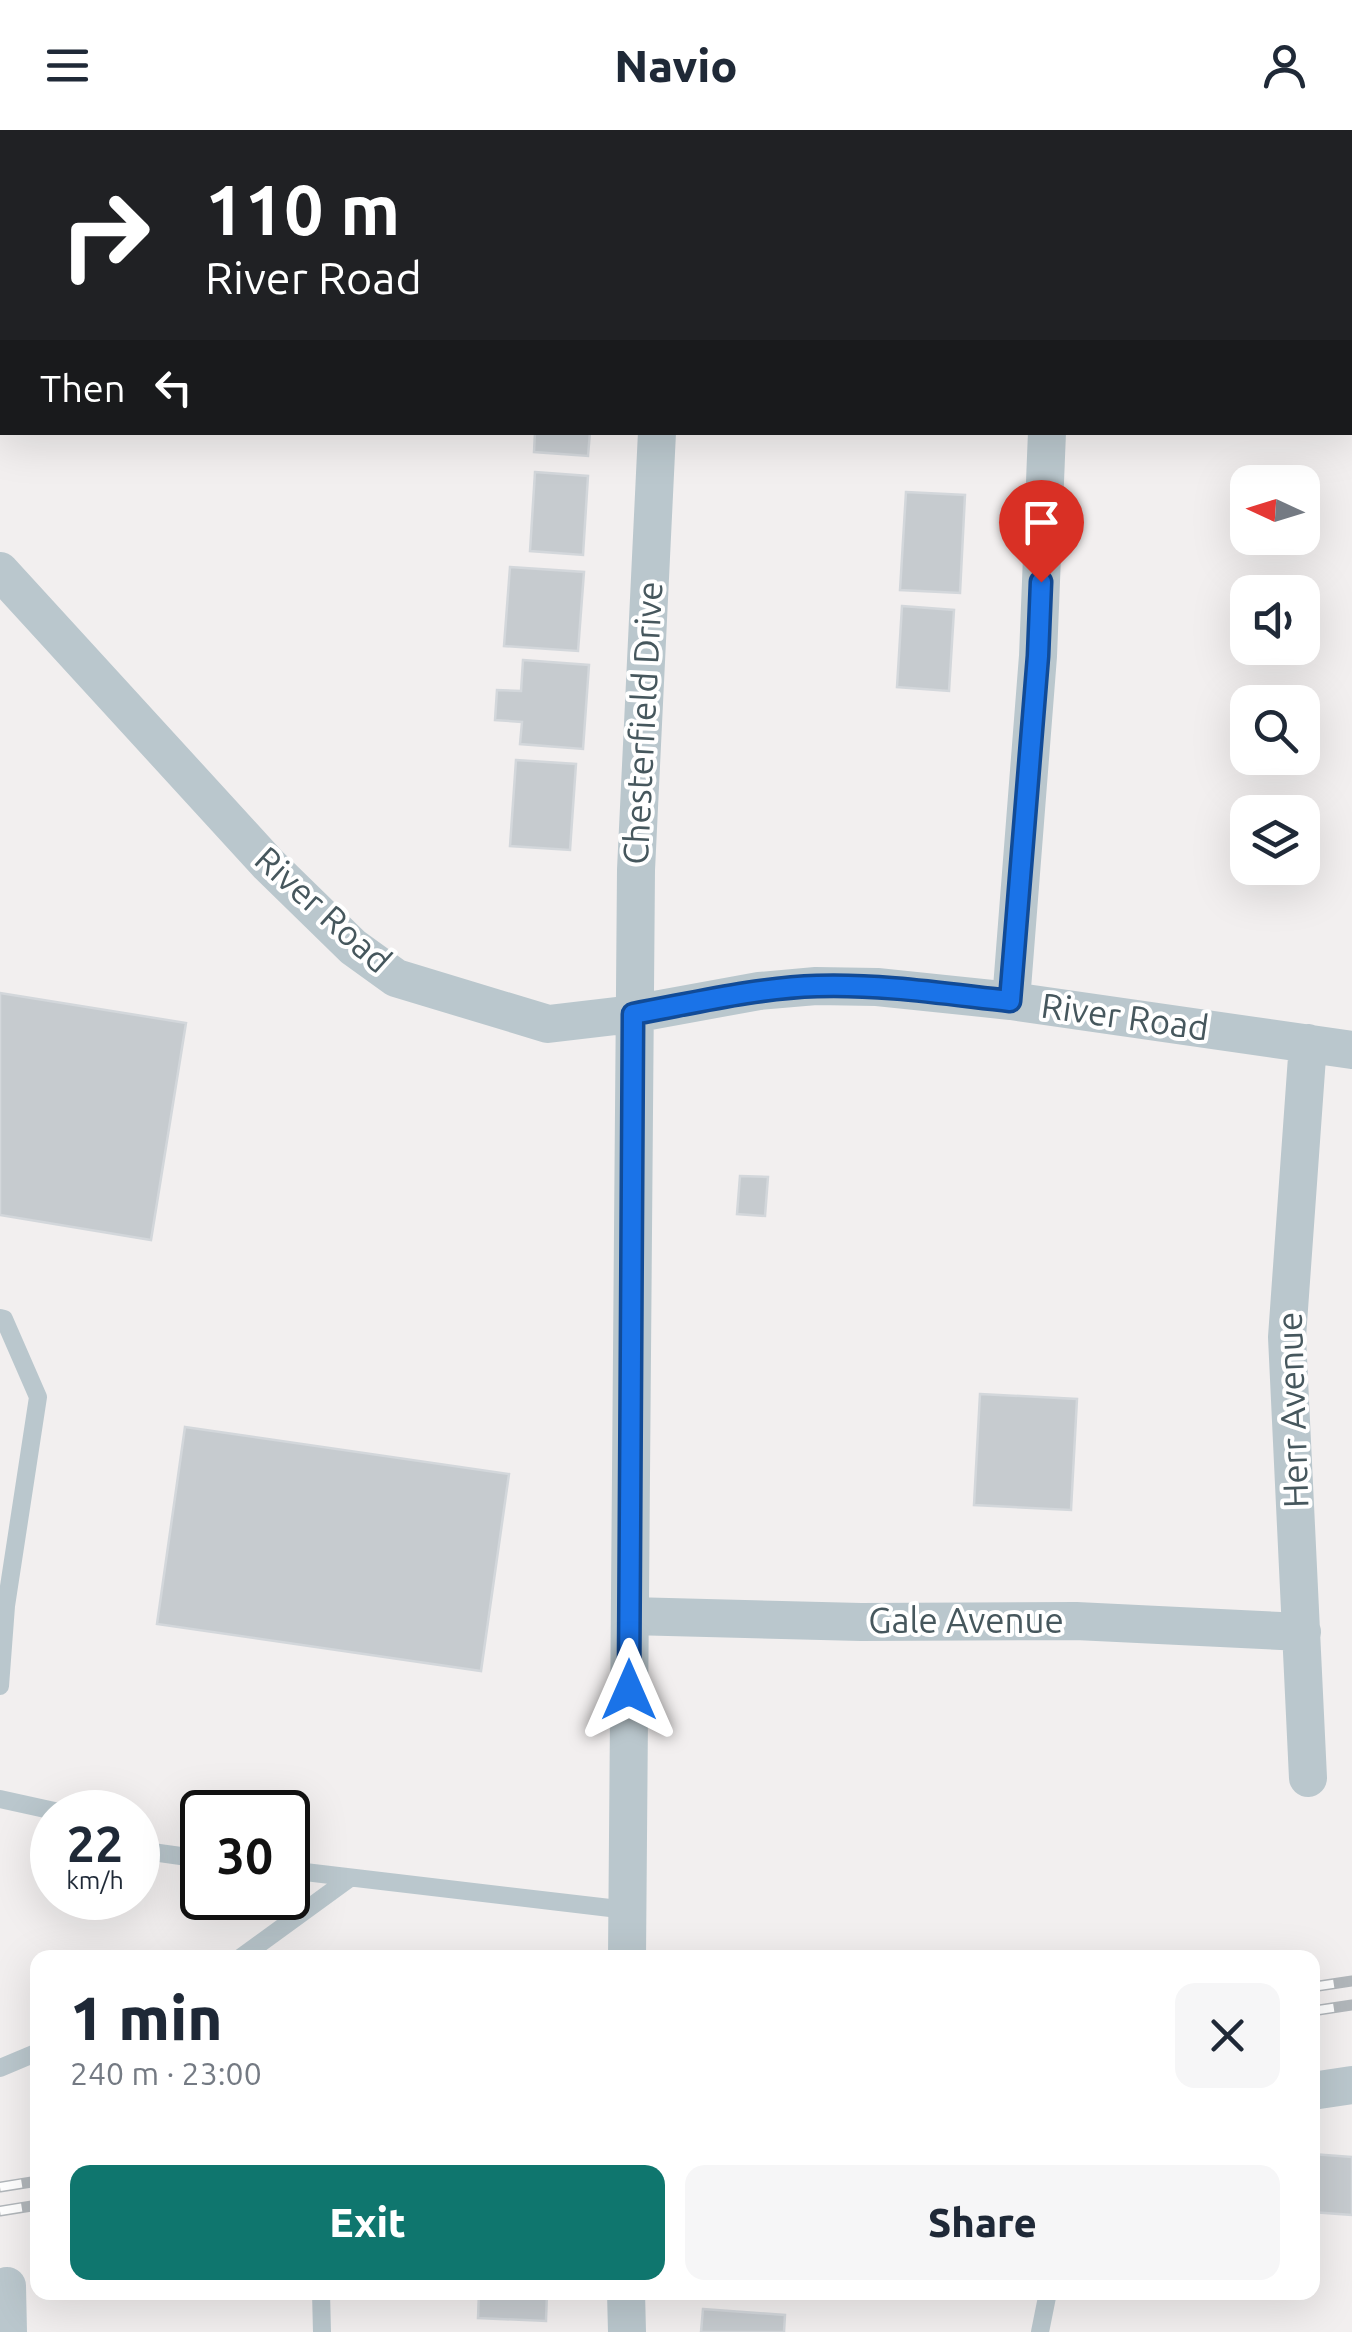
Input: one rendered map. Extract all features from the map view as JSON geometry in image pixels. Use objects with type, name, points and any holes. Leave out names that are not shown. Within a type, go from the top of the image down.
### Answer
[{"type":"street","name":"Chesterfield Drive","points":[[627,1950],[633,1014],[657,435]]},
{"type":"street","points":[[1010,1001],[1038,656],[1047,435]]},
{"type":"street","name":"River Road","points":[[0,571],[268,864],[353,947],[396,978],[548,1024],[633,1014],[759,991],[877,986],[1352,1050]]},
{"type":"street","name":"Herr Avenue","points":[[1308,1043],[1287,1338],[1308,1778]]},
{"type":"street","name":"Gale Avenue","points":[[630,1616],[862,1622],[1076,1621],[1302,1632]]},
{"type":"street","points":[[1320,2089],[1352,2084]]},
{"type":"street","points":[[8,2332],[15,2285]]},
{"type":"street","points":[[626,2300],[627,2332]]},
{"type":"lane","points":[[0,1318],[38,1397],[6,1606],[0,1686]]},
{"type":"lane","points":[[0,1778],[0,1799],[30,1806]]},
{"type":"lane","points":[[310,1873],[627,1910]]},
{"type":"lane","points":[[251,1950],[350,1878]]},
{"type":"lane","points":[[0,2068],[30,2055]]},
{"type":"lane","points":[[321,2300],[322,2332]]},
{"type":"lane","points":[[1040,2332],[1046,2300]]},
{"type":"building","points":[[535,435],[590,435],[588,456],[534,452]]},
{"type":"building","points":[[535,472],[588,476],[583,555],[530,551]]},
{"type":"building","points":[[906,492],[965,495],[960,593],[900,590]]},
{"type":"building","points":[[510,567],[584,572],[578,651],[504,646]]},
{"type":"building","points":[[902,606],[954,610],[949,691],[897,687]]},
{"type":"building","points":[[523,660],[589,665],[583,749],[520,744],[522,722],[495,720],[497,690],[521,691]]},
{"type":"building","points":[[516,760],[576,764],[570,850],[510,846]]},
{"type":"building","points":[[0,993],[186,1023],[151,1240],[0,1215]]},
{"type":"building","points":[[740,1176],[768,1177],[765,1216],[737,1214]]},
{"type":"building","points":[[980,1394],[1077,1399],[1071,1510],[974,1505]]},
{"type":"building","points":[[185,1427],[509,1474],[481,1671],[157,1624]]},
{"type":"building","points":[[1320,2155],[1352,2157],[1352,2215],[1320,2213]]},
{"type":"building","points":[[479,2300],[547,2300],[546,2321],[478,2318]]},
{"type":"building","points":[[703,2309],[785,2315],[784,2332],[701,2332]]},
{"type":"railway","points":[[1320,1986],[1352,1981]]},
{"type":"railway","points":[[1320,2010],[1352,2005]]},
{"type":"railway","points":[[0,2187],[30,2182]]},
{"type":"railway","points":[[0,2211],[30,2206]]},
{"type":"route","points":[[629,1690],[633,1014],[759,991],[816,986],[877,986],[1010,1001],[1041,582]]}]
